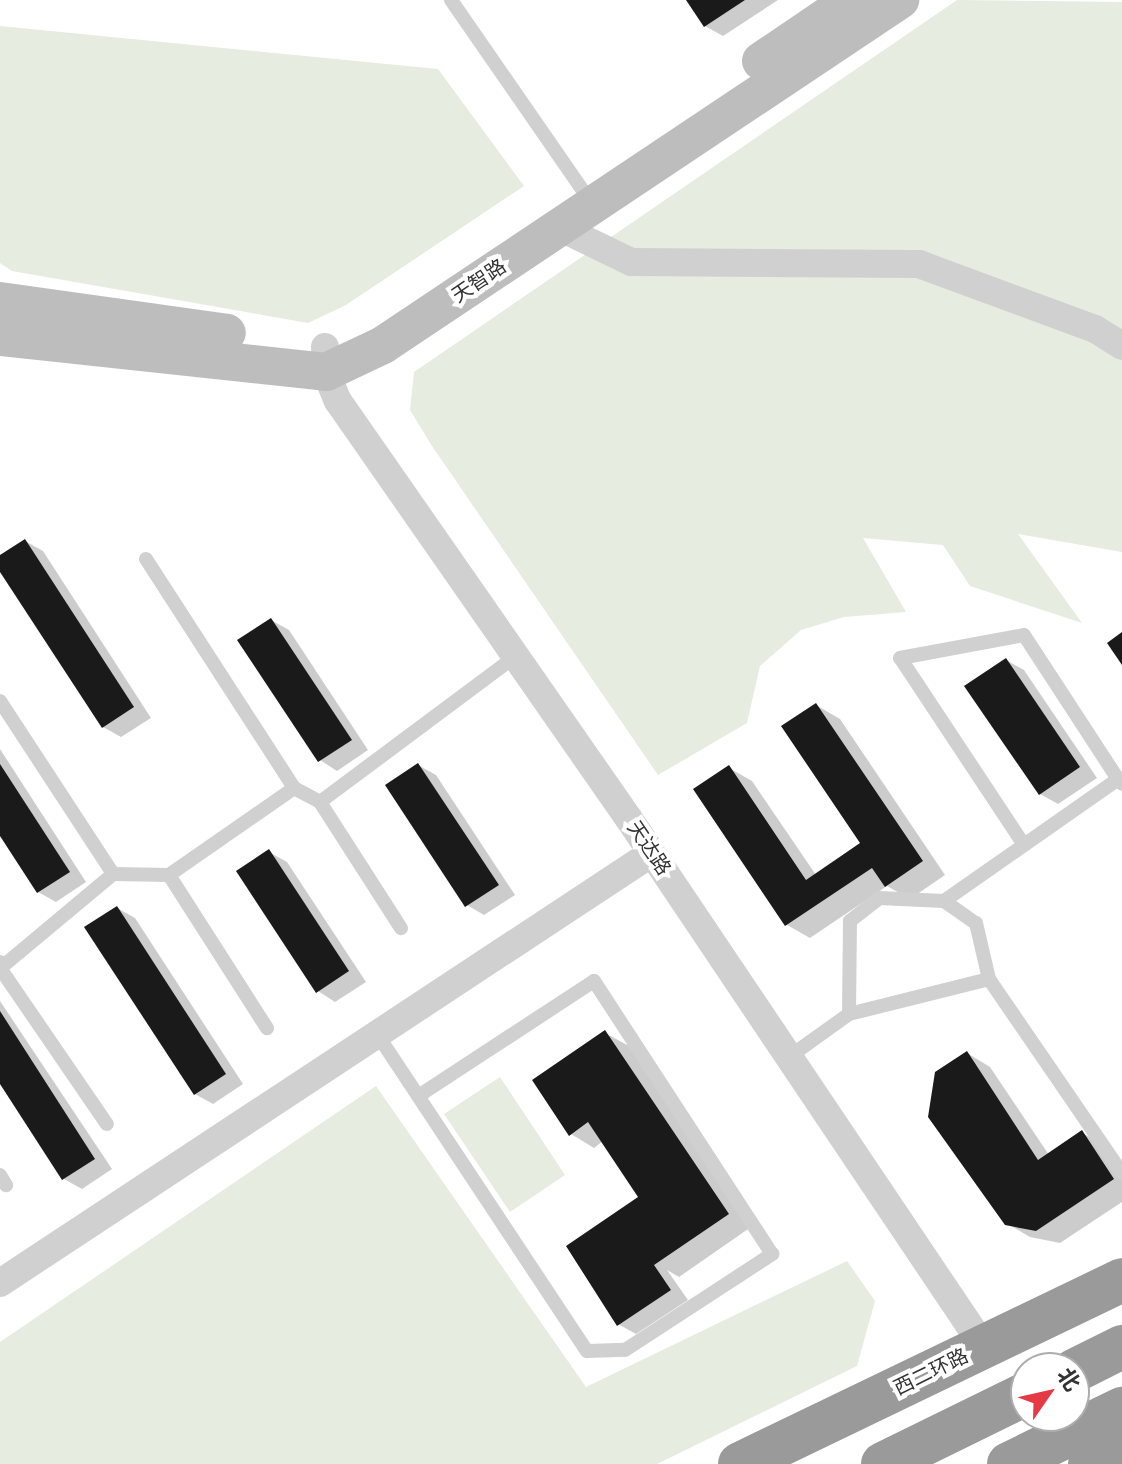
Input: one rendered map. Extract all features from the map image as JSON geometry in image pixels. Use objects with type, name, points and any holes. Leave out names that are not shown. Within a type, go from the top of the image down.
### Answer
[{"type":"highway","name":"西二环路","points":[[740,1464],[1122,1280]]},
{"type":"highway","points":[[1090,1363],[1122,1347]]},
{"type":"highway","points":[[883,1464],[1010,1402]]},
{"type":"highway","points":[[1009,1464],[1122,1409]]},
{"type":"highway","points":[[1090,1464],[1122,1449]]},
{"type":"street","name":"天智路","points":[[0,337],[326,359],[383,345],[559,227],[585,195],[851,0]]},
{"type":"street","name":"天智路","points":[[326,359],[343,344],[900,0]]},
{"type":"street","points":[[559,227],[631,262],[919,264],[1095,329],[1122,346]]},
{"type":"street","points":[[0,301],[326,359]]},
{"type":"street","name":"天达路","points":[[326,359],[338,401],[652,853],[984,1347]]},
{"type":"street","points":[[0,1283],[652,853]]},
{"type":"lane","points":[[451,0],[585,195]]},
{"type":"lane","points":[[146,559],[294,788],[320,802],[401,928]]},
{"type":"lane","points":[[944,901],[1120,781],[1024,635],[900,658],[1024,845]]},
{"type":"lane","points":[[320,802],[516,656]]},
{"type":"lane","points":[[0,701],[113,874]]},
{"type":"lane","points":[[107,1124],[1,965],[113,874],[169,875],[294,788]]},
{"type":"lane","points":[[169,875],[267,1028]]},
{"type":"lane","points":[[849,1014],[850,921],[879,898],[944,901],[976,923],[989,979],[1122,1173]]},
{"type":"lane","points":[[789,1057],[849,1014],[989,979]]},
{"type":"lane","points":[[377,1034],[418,1096],[587,1351],[625,1350],[772,1254],[594,981],[418,1096]]},
{"type":"shaded area","points":[[957,0],[1122,2],[1122,552],[1018,534],[1082,623],[970,586],[943,545],[863,538],[906,612],[844,617],[801,630],[760,666],[747,723],[658,775],[410,410],[414,372]]},
{"type":"shaded area","points":[[0,26],[438,69],[524,186],[346,305],[308,323],[12,271],[0,263]]},
{"type":"shaded area","points":[[500,1077],[565,1175],[510,1212],[444,1114]]},
{"type":"shaded area","points":[[376,1086],[586,1387],[847,1261],[875,1301],[857,1366],[657,1464],[0,1464],[0,1342]]},
{"type":"building","points":[[686,0],[745,0],[704,27]]},
{"type":"building","points":[[25,539],[134,707],[102,728],[0,572],[0,555]]},
{"type":"building","points":[[271,618],[352,740],[318,762],[237,640]]},
{"type":"building","points":[[1122,632],[1122,665],[1107,643]]},
{"type":"building","points":[[1006,658],[1080,767],[1039,795],[964,686]]},
{"type":"building","points":[[816,703],[923,861],[885,887],[872,868],[785,926],[693,789],[729,765],[806,880],[860,843],[781,726]]},
{"type":"building","points":[[418,763],[499,885],[465,907],[385,785]]},
{"type":"building","points":[[0,764],[70,872],[37,893],[0,836]]},
{"type":"building","points":[[269,849],[349,971],[316,993],[236,871]]},
{"type":"building","points":[[117,906],[226,1074],[194,1095],[84,927]]},
{"type":"building","points":[[0,1011],[95,1159],[62,1180],[0,1084]]},
{"type":"building","points":[[605,1030],[729,1214],[654,1265],[671,1290],[617,1326],[566,1246],[638,1197],[588,1122],[569,1136],[532,1080]]},
{"type":"building","points":[[967,1051],[1038,1160],[1082,1130],[1114,1179],[1036,1231],[1005,1225],[928,1117],[935,1072]]}]
